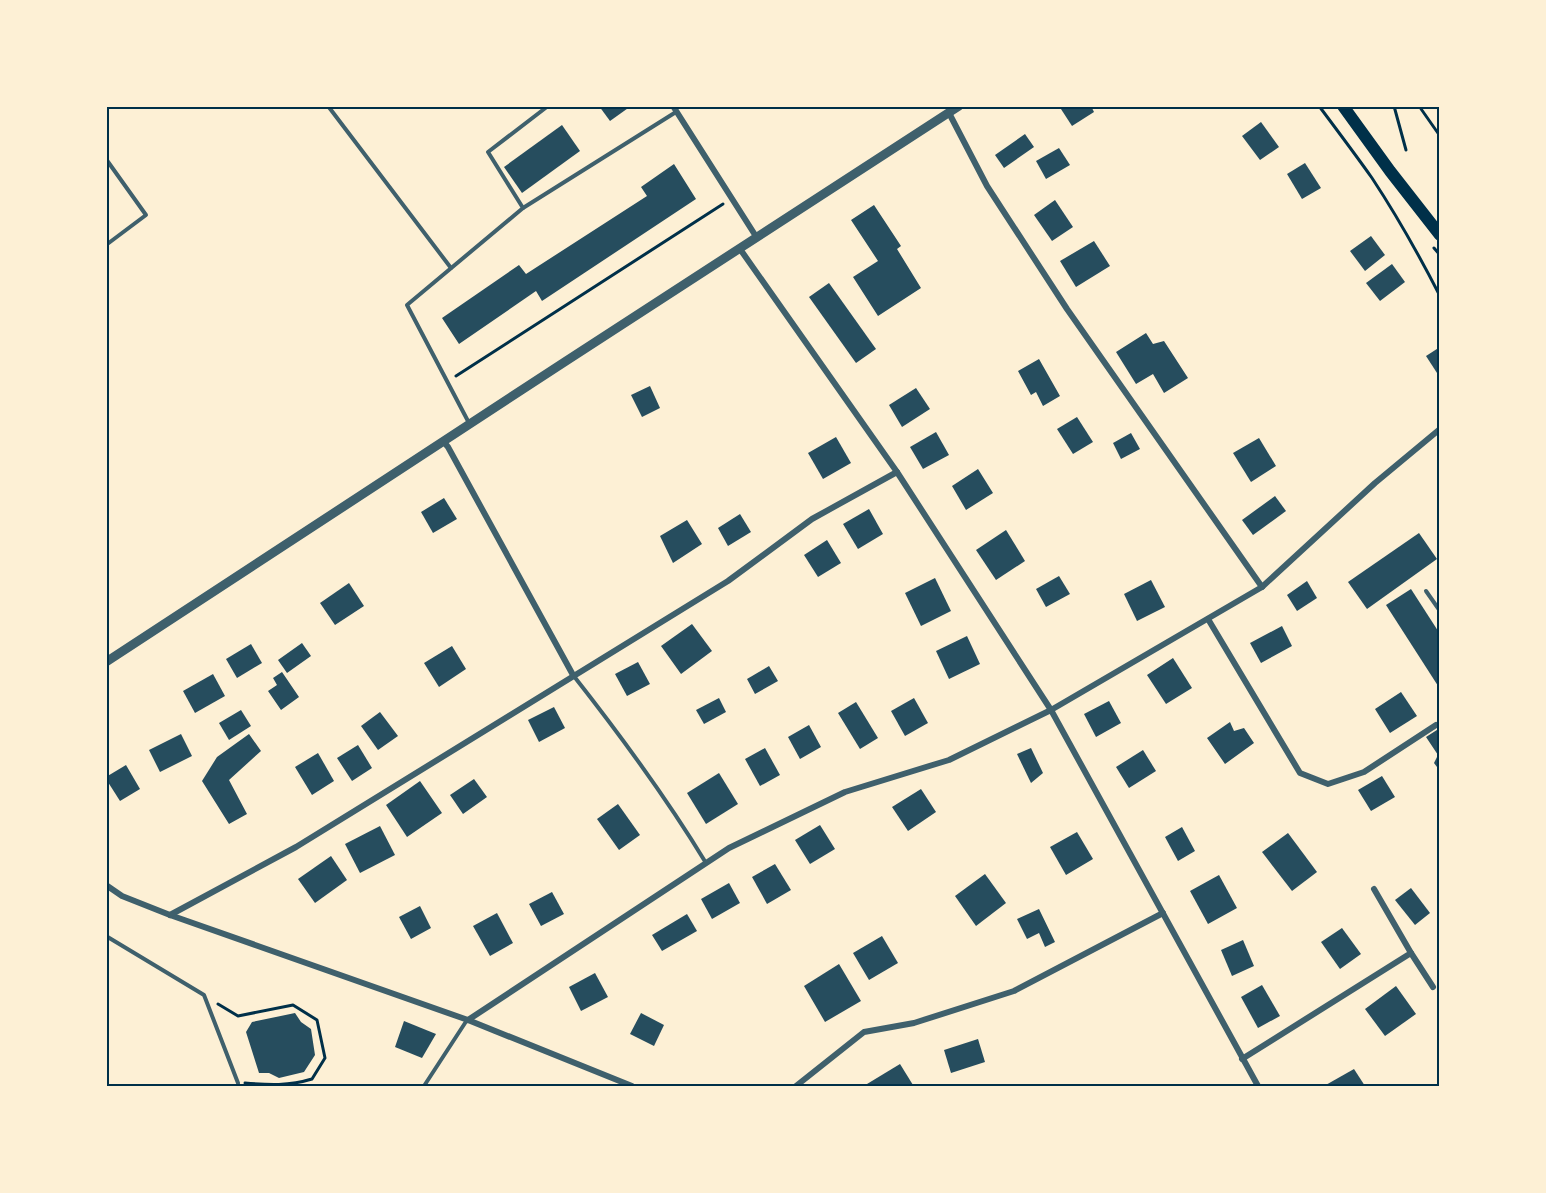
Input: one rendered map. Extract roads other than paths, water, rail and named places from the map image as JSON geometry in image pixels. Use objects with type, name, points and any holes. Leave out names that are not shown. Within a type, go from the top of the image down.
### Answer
[{"type":"main road","points":[[1343,106],[1440,235]]},
{"type":"street","points":[[106,663],[959,106]]},
{"type":"street","points":[[675,109],[758,238]]},
{"type":"street","points":[[949,113],[987,186],[1067,309],[1262,587]]},
{"type":"street","points":[[740,249],[897,472],[1051,710],[1258,1086]]},
{"type":"street","points":[[468,1020],[729,848],[845,792],[949,759],[1051,710],[1262,587],[1375,483],[1440,429]]},
{"type":"street","points":[[443,441],[573,675]]},
{"type":"street","points":[[170,915],[296,847],[728,581],[812,519],[897,472]]},
{"type":"street","points":[[1208,619],[1299,773],[1328,784],[1364,772],[1436,725]]},
{"type":"street","points":[[106,885],[122,896],[170,915],[468,1020],[632,1086]]},
{"type":"street","points":[[1374,889],[1433,987]]},
{"type":"street","points":[[796,1086],[864,1032],[914,1023],[1014,992],[1163,913]]},
{"type":"street","points":[[1242,1059],[1411,953]]},
{"type":"lane","points":[[328,106],[451,268]]},
{"type":"lane","points":[[523,208],[488,152],[548,106]]},
{"type":"lane","points":[[469,424],[407,305],[523,208],[675,109]]},
{"type":"lane","points":[[106,159],[146,215],[106,245]]},
{"type":"lane","points":[[1426,591],[1440,611]]},
{"type":"lane","points":[[573,675],[624,740],[676,813],[706,863]]},
{"type":"lane","points":[[106,936],[204,995],[238,1083]]},
{"type":"lane","points":[[424,1086],[468,1020]]}]
